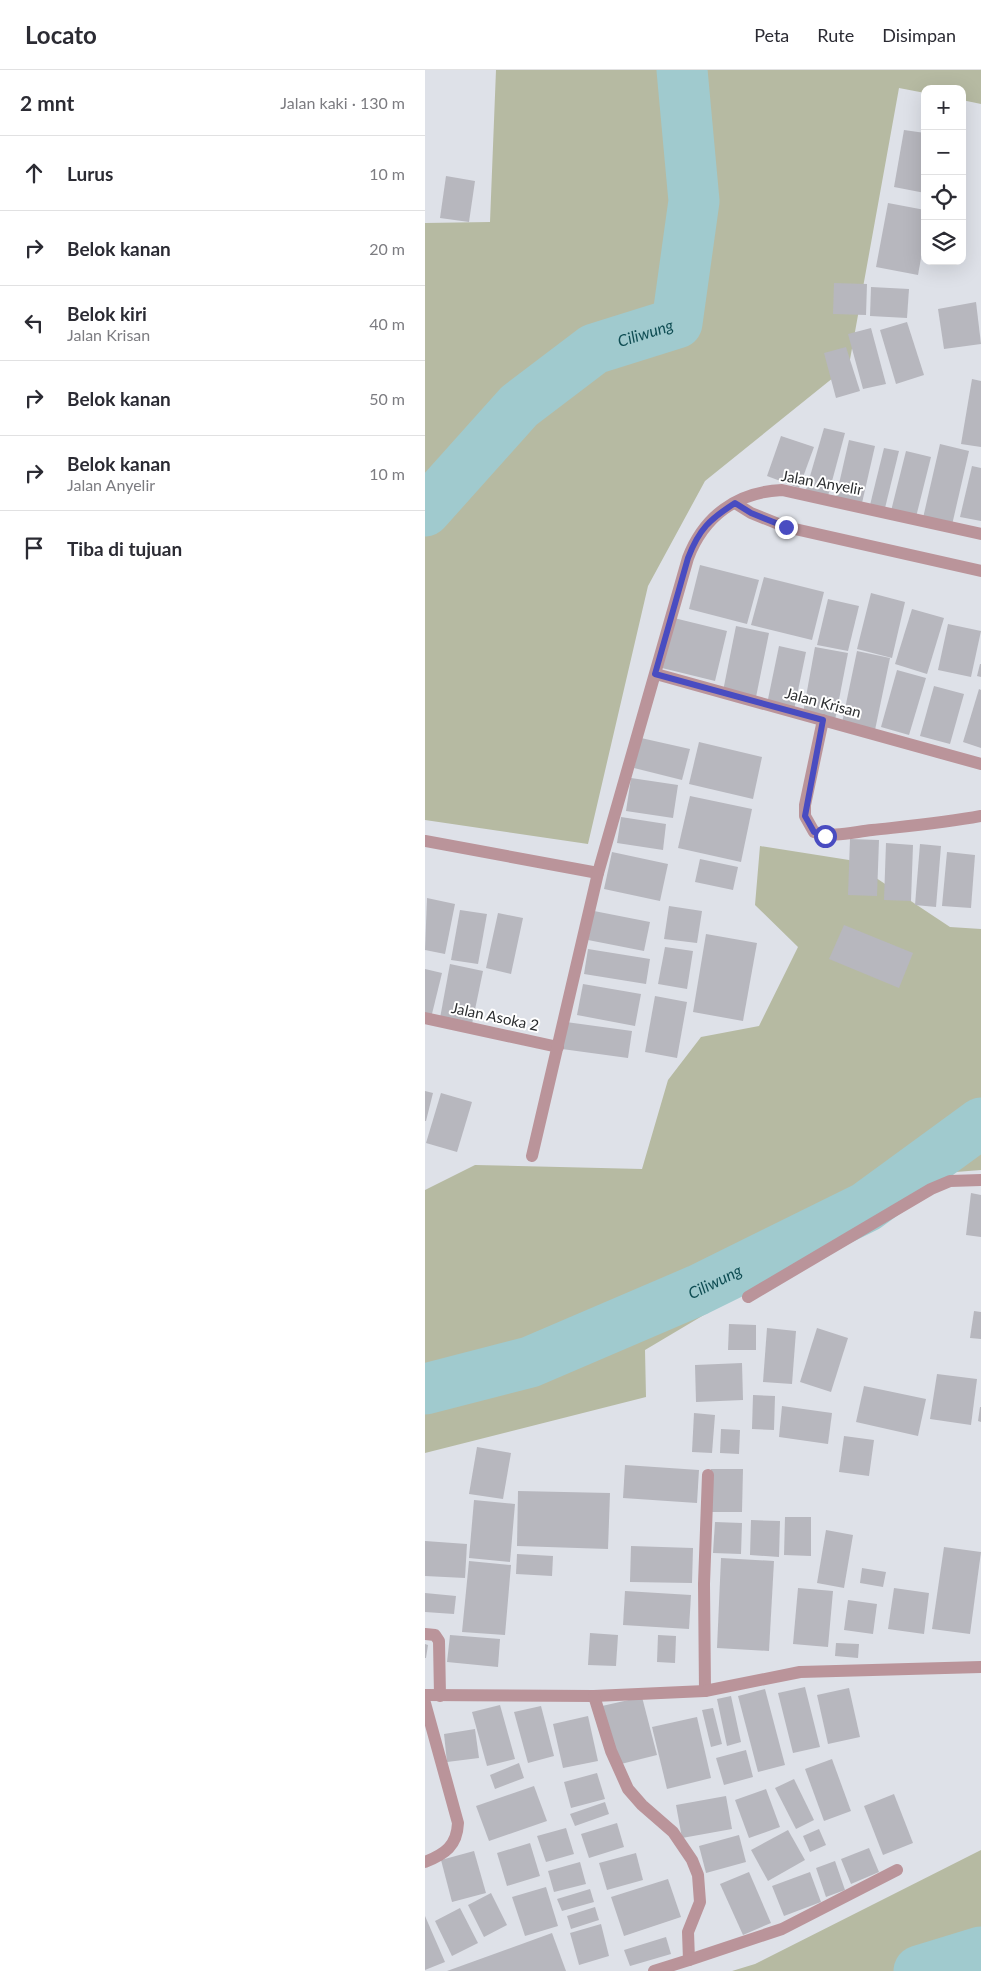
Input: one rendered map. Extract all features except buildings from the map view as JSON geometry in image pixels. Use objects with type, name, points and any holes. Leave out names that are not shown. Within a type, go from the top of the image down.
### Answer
[{"type":"street","name":"Jalan Anyelir","points":[[532,1156],[598,873],[694,542],[708,521],[753,493],[782,490],[981,534]]},
{"type":"street","points":[[735,503],[751,513],[786,527],[981,571]]},
{"type":"street","name":"Jalan Krisan","points":[[655,674],[981,764]]},
{"type":"street","points":[[823,720],[805,805],[805,816],[814,832],[825,836],[927,826],[981,816]]},
{"type":"street","points":[[425,842],[598,873]]},
{"type":"street","name":"Jalan Asoka 2","points":[[425,1018],[558,1047]]},
{"type":"street","points":[[748,1297],[931,1189],[950,1181],[981,1180]]},
{"type":"street","points":[[705,1691],[704,1584],[708,1475]]},
{"type":"street","points":[[425,1634],[435,1635],[439,1641],[440,1696]]},
{"type":"street","points":[[425,1695],[594,1696],[705,1691],[800,1672],[981,1667]]},
{"type":"street","points":[[594,1696],[611,1751],[628,1789],[642,1805],[673,1832],[692,1860],[698,1875],[700,1902],[688,1932],[689,1960]]},
{"type":"street","points":[[425,1703],[458,1823],[453,1844],[437,1857],[425,1862]]},
{"type":"street","points":[[654,1971],[782,1929],[897,1870]]},
{"type":"green space","points":[[496,70],[981,70],[981,104],[966,101],[966,85],[921,85],[921,92],[899,88],[849,365],[705,481],[648,586],[588,844],[425,820],[425,223],[490,222]]},
{"type":"green space","points":[[760,846],[849,860],[950,927],[981,929],[981,1170],[943,1173],[645,1350],[646,1397],[425,1453],[425,1190],[475,1165],[642,1169],[668,1080],[701,1037],[759,1026],[798,947],[755,905]]},
{"type":"green space","points":[[981,1850],[981,1971],[732,1971],[755,1964]]},
{"type":"waterway","name":"Ciliwung","points":[[425,511],[519,406],[594,349],[677,323],[694,201],[682,70]]},
{"type":"waterway","name":"Ciliwung","points":[[425,1389],[530,1362],[698,1290],[866,1207],[981,1123]]},
{"type":"waterway","name":"Ciliwung","points":[[919,1971],[981,1952]]},
{"type":"route","points":[[786,527],[751,513],[735,503],[708,521],[694,542],[688,558],[655,674],[823,720],[805,805],[805,816],[814,832],[825,836]]}]
